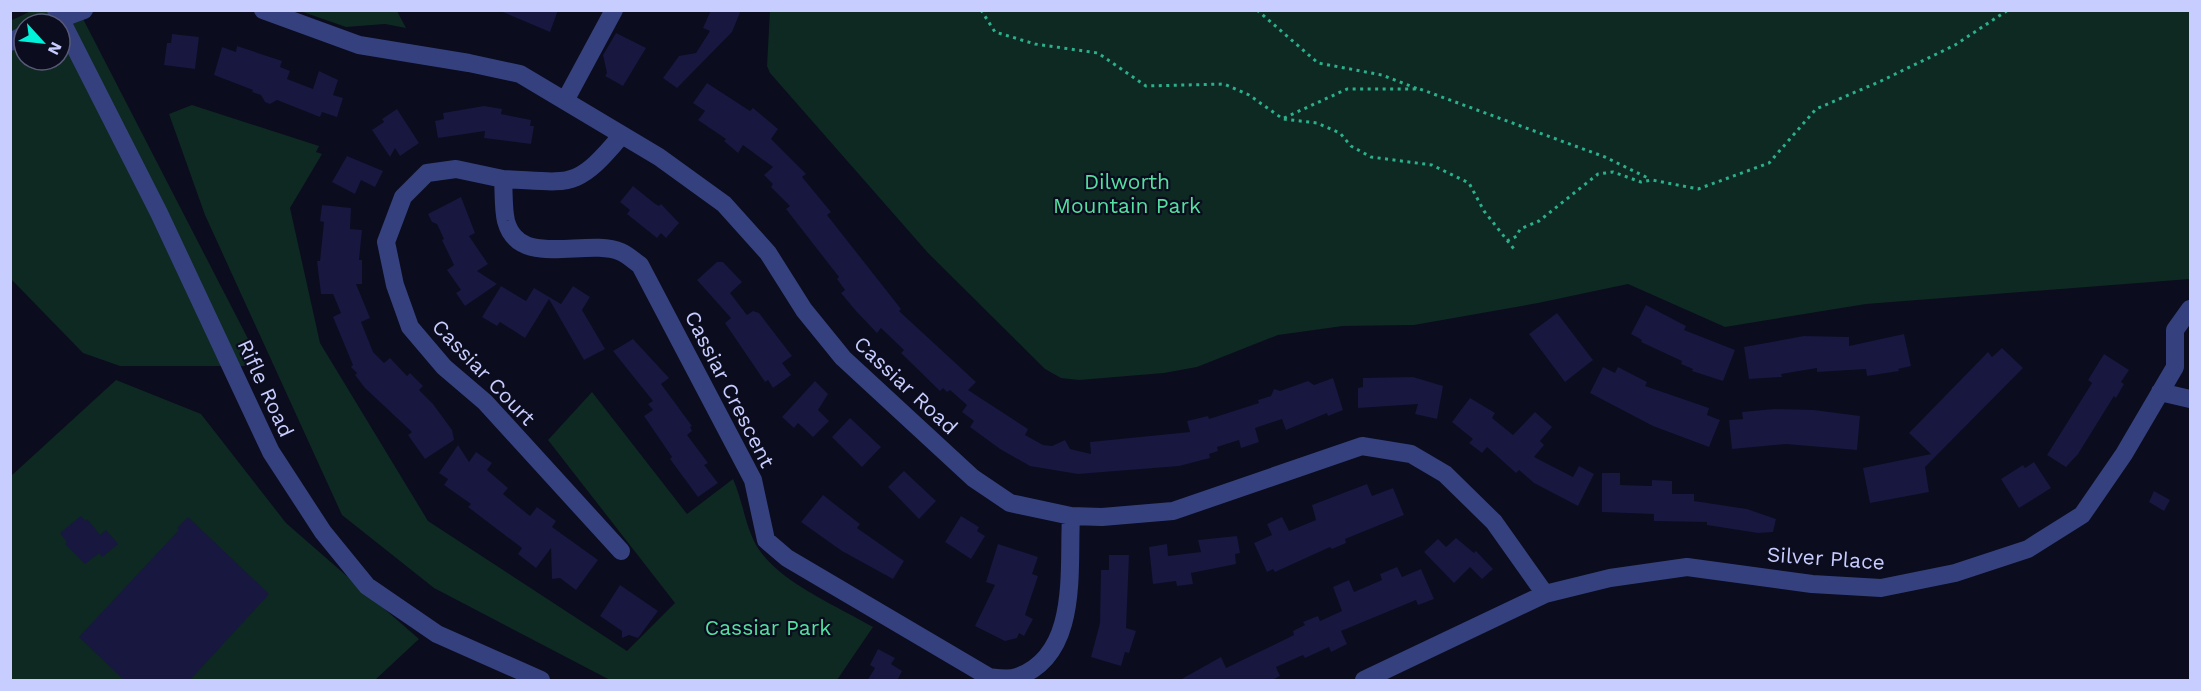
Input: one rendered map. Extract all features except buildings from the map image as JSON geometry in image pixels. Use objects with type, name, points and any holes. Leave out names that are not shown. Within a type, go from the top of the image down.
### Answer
[{"type":"street","name":"Cassiar Road","points":[[263,10],[359,45],[520,74],[566,99],[659,157],[724,204],[768,253],[804,310],[843,358],[973,478],[1010,503],[1071,516],[1102,517],[1173,511],[1362,446],[1411,454],[1445,474],[1494,522],[1545,594]]},
{"type":"street","points":[[566,99],[614,10]]},
{"type":"street","name":"Rifle Road","points":[[72,51],[159,213],[272,452],[323,532],[367,586],[374,591],[437,634],[541,681]]},
{"type":"street","points":[[503,179],[571,182],[595,167],[621,135]]},
{"type":"street","name":"Cassiar Court","points":[[503,179],[456,169],[427,173],[403,197],[386,242],[394,285],[410,327],[444,367],[485,402],[621,551]]},
{"type":"street","name":"Cassiar Crescent","points":[[503,179],[506,222],[516,241],[537,249],[587,246],[621,252],[640,266],[753,480],[766,540],[787,558],[989,677],[1015,678],[1036,667],[1057,643],[1066,617],[1071,516]]},
{"type":"street","name":"Silver Place","points":[[1364,681],[1545,594],[1610,578],[1687,567],[1812,584],[1881,588],[1955,573],[2028,549],[2082,514],[2124,454],[2175,367],[2175,330],[2190,309]]},
{"type":"street","points":[[2160,392],[2190,399]]},
{"type":"path","points":[[981,10],[995,32],[1013,40],[1098,53],[1146,86],[1224,84],[1249,95],[1283,119],[1317,123],[1340,133],[1351,146],[1371,157],[1432,165],[1469,183],[1484,211],[1514,249]]},
{"type":"path","points":[[1257,10],[1318,63],[1382,75],[1605,157],[1652,180],[1698,189],[1769,163],[1816,109],[1881,81],[1954,45],[2008,10]]},
{"type":"path","points":[[1283,119],[1347,89],[1420,89]]},
{"type":"path","points":[[1507,240],[1517,236],[1520,229],[1539,221],[1598,174],[1613,172],[1641,182],[1652,180]]},
{"type":"green space","name":"Dilworth Mountain Park","points":[[770,10],[2190,11],[2190,279],[1866,304],[1725,327],[1628,284],[1414,325],[1343,326],[1278,335],[1197,367],[1164,373],[1079,380],[1061,378],[1045,369],[928,253],[770,73],[767,66]]},
{"type":"green space","points":[[79,11],[262,366],[120,366],[83,353],[11,279],[10,21],[12,20],[12,72],[72,72],[72,12],[29,12]]},
{"type":"green space","points":[[300,11],[397,11],[406,28],[385,24],[346,27]]},
{"type":"green space","name":"Cassiar Park","points":[[192,105],[319,146],[316,152],[322,154],[290,208],[320,343],[428,521],[627,651],[675,603],[548,440],[592,392],[687,514],[733,479],[754,541],[775,568],[790,580],[873,627],[837,680],[610,680],[434,588],[342,515],[205,215],[169,114]]},
{"type":"green space","points":[[116,380],[201,414],[286,523],[419,639],[375,680],[11,680],[11,476]]}]
